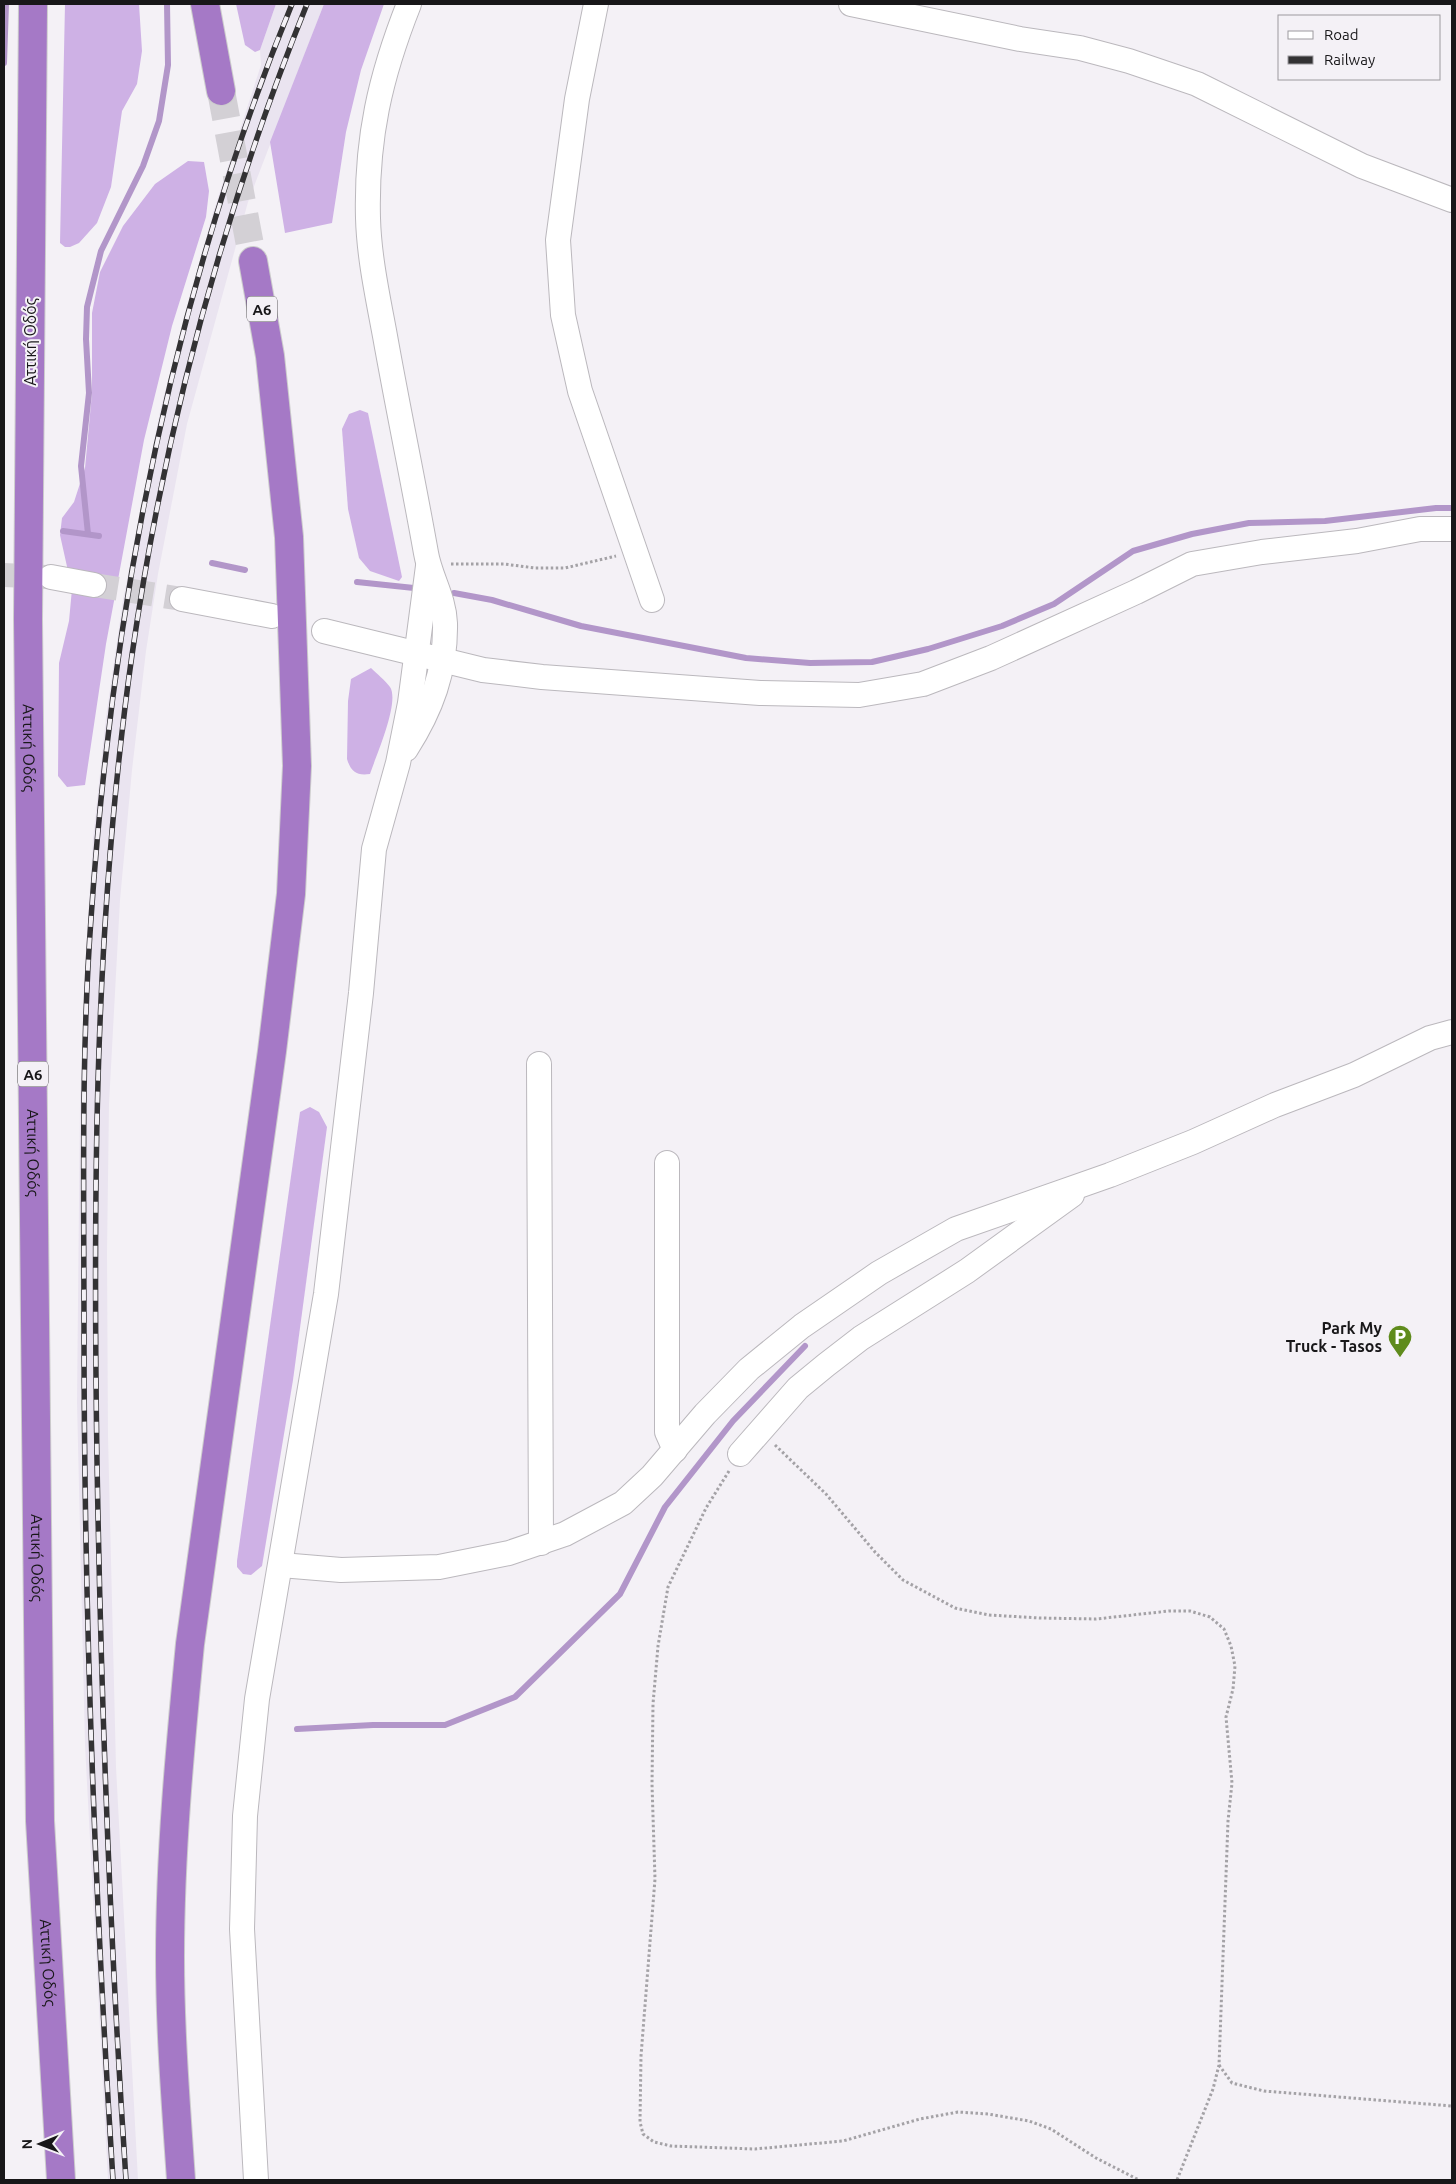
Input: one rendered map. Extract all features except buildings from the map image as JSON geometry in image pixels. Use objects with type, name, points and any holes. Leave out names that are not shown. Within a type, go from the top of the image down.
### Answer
[{"type":"highway","name":"Αττική Οδός","points":[[33,4],[28,619],[40,1820],[61,2180]]},
{"type":"highway","points":[[205,4],[221,91]]},
{"type":"highway","name":"Α6","points":[[181,2180],[170,1957],[172,1864],[184,1706],[190,1644],[270,1061],[289,904],[297,766],[289,537],[270,356],[253,261]]},
{"type":"street","points":[[398,762],[421,726],[434,699],[443,662],[445,622],[440,593],[428,566],[382,322],[368,220],[370,150],[375,111],[387,61],[409,4]]},
{"type":"street","points":[[596,4],[577,99],[558,240],[563,315],[580,391],[652,600]]},
{"type":"street","points":[[851,4],[1020,39],[1080,48],[1129,61],[1197,84],[1362,166],[1452,200]]},
{"type":"street","points":[[324,631],[443,662],[483,670],[542,677],[760,693],[858,695],[922,684],[991,658],[1136,592],[1192,564],[1262,552],[1357,541],[1420,529],[1452,529]]},
{"type":"street","points":[[256,2180],[242,1929],[246,1816],[257,1699],[326,1294],[362,993],[374,849],[398,762],[417,654],[428,566]]},
{"type":"street","points":[[51,577],[94,585]]},
{"type":"street","points":[[182,599],[272,616]]},
{"type":"street","points":[[281,1565],[341,1570],[439,1567],[509,1553],[565,1534],[623,1503],[652,1476],[749,1369],[802,1326],[879,1273],[956,1229],[1193,1142],[1275,1105],[1354,1075],[1430,1038],[1452,1032]]},
{"type":"street","points":[[539,1064],[541,1543]]},
{"type":"street","points":[[667,1163],[667,1432],[675,1450]]},
{"type":"street","points":[[740,1454],[798,1388],[861,1338],[967,1271],[1096,1179]]},
{"type":"path","points":[[428,566],[504,564],[535,568],[565,568],[635,552]]},
{"type":"path","points":[[764,1425],[768,1436],[778,1451],[826,1494],[875,1552],[898,1575],[930,1596],[955,1608],[989,1615],[1096,1619],[1169,1610],[1190,1611],[1210,1617],[1224,1629],[1231,1646],[1235,1666],[1233,1689],[1226,1717],[1232,1783],[1228,1821],[1220,2065],[1213,2089],[1177,2180]]},
{"type":"path","points":[[740,1454],[706,1508],[668,1587],[658,1646],[652,1784],[655,1879],[640,2056],[640,2122],[642,2134],[654,2142],[671,2146],[755,2149],[843,2140],[920,2119],[958,2112],[988,2114],[1028,2121],[1051,2129],[1096,2158],[1139,2180]]},
{"type":"path","points":[[1220,2065],[1232,2083],[1264,2091],[1452,2106]]},
{"type":"shaded area","points":[[65,4],[139,4],[142,51],[137,84],[122,111],[111,187],[97,223],[79,243],[70,247],[65,247],[60,243]]},
{"type":"shaded area","points":[[236,4],[276,4],[260,50],[255,52],[245,45]]},
{"type":"shaded area","points":[[276,4],[324,4],[248,202],[187,424],[158,574],[146,651],[132,770],[120,900],[109,1104],[107,1253],[108,1436],[116,1767],[138,2180],[108,2180],[85,1745],[77,1402],[80,1104],[93,839],[106,717],[123,600],[161,407],[213,213],[261,65],[260,50]]},
{"type":"shaded area","points":[[324,4],[384,4],[361,70],[346,132],[332,223],[285,233],[270,142]]},
{"type":"shaded area","points":[[188,161],[204,162],[209,191],[206,217],[172,326],[144,440],[106,644],[85,785],[67,787],[58,776],[59,663],[69,621],[72,589],[60,535],[62,518],[74,502],[85,468],[92,393],[92,313],[100,272],[123,226],[155,184]]},
{"type":"shaded area","points":[[360,410],[368,413],[402,577],[399,581],[370,571],[359,558],[348,509],[342,429],[349,414]]},
{"type":"shaded area","points":[[371,668],[390,687],[392,704],[386,729],[370,774],[358,774],[350,767],[347,759],[348,701],[351,679]]},
{"type":"shaded area","points":[[310,1107],[319,1112],[327,1127],[293,1380],[262,1566],[251,1575],[243,1574],[237,1567],[237,1561],[300,1112]]},
{"type":"waterway","points":[[4,63],[6,4]]},
{"type":"waterway","points":[[88,534],[81,466],[89,393],[86,339],[87,307],[101,251],[143,166],[159,121],[168,65],[167,4]]},
{"type":"waterway","points":[[454,593],[492,600],[581,626],[746,658],[810,663],[872,662],[928,649],[1002,626],[1054,604],[1133,551],[1192,534],[1249,523],[1325,521],[1436,508],[1452,508]]},
{"type":"waterway","points":[[63,531],[99,536]]},
{"type":"waterway","points":[[212,563],[245,570]]},
{"type":"waterway","points":[[357,582],[414,588]]},
{"type":"waterway","points":[[297,1729],[373,1725],[445,1725],[515,1697],[620,1594],[665,1507],[733,1421],[805,1346]]},
{"type":"tunnel","points":[[221,91],[253,261]]},
{"type":"tunnel","points":[[4,575],[47,577]]},
{"type":"tunnel","points":[[94,585],[182,599]]},
{"type":"railway","points":[[113,2180],[96,1861],[86,1542],[84,1124],[86,1021],[91,919],[101,802],[115,685],[132,569],[155,453],[182,339],[213,225],[250,114],[292,4]]},
{"type":"railway","points":[[126,2180],[115,2001],[107,1821],[97,1461],[96,1158],[103,956],[110,855],[119,755],[132,655],[145,572],[179,406],[223,243],[249,162],[307,4]]},
{"type":"place","name":"Park My Truck - Tasos","points":[[1400,1358]]}]
